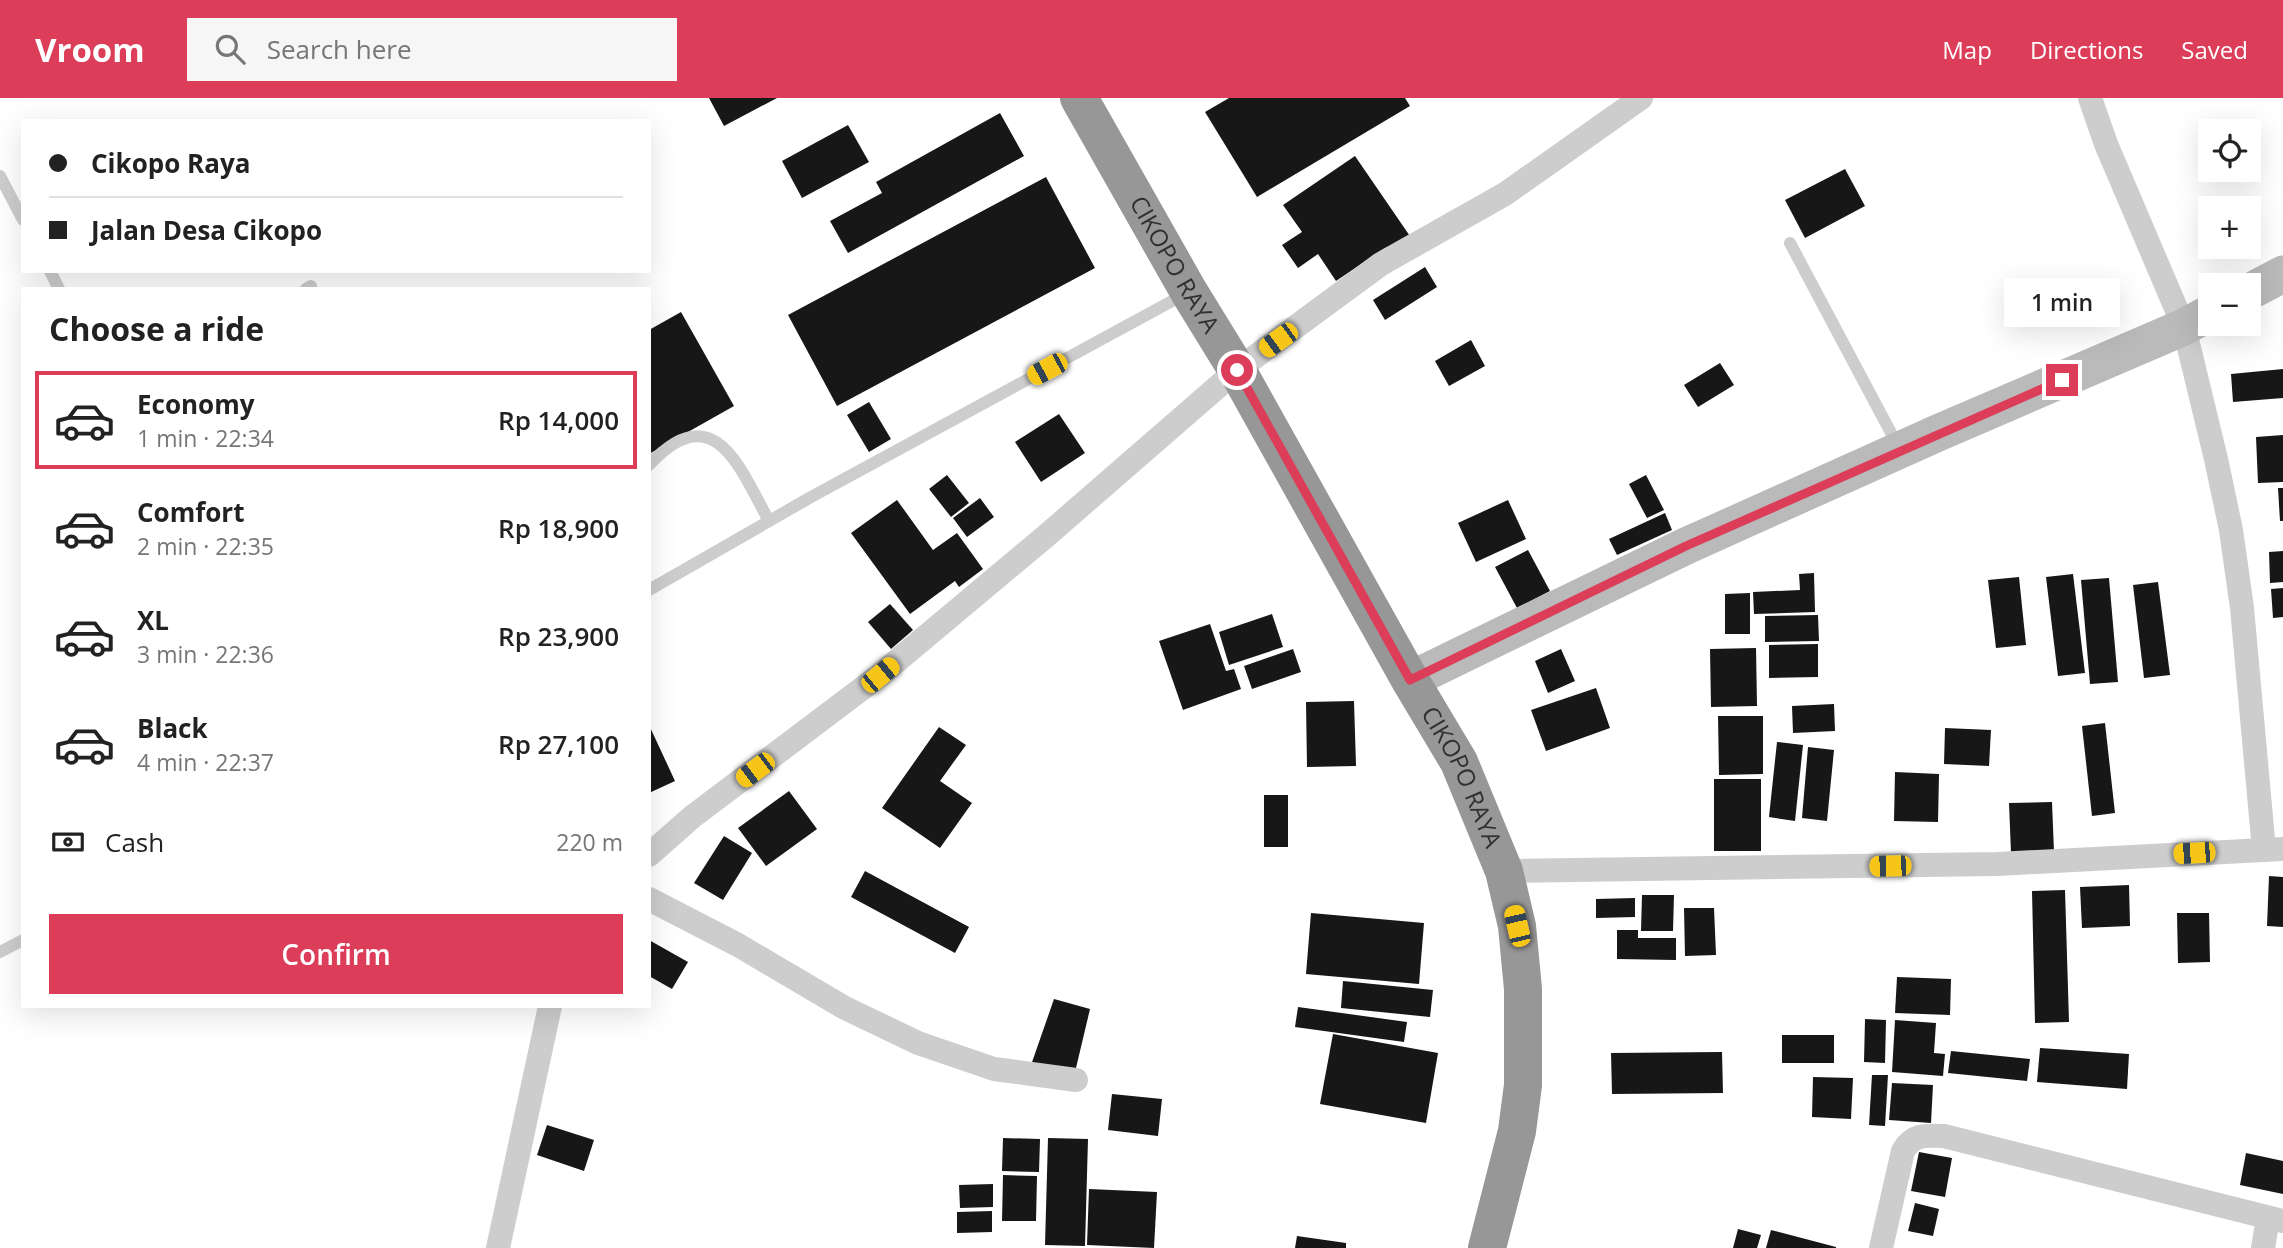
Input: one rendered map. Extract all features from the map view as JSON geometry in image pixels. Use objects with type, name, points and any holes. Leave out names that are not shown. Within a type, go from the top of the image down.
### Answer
[{"type":"highway","name":"CIKOPO RAYA","points":[[1079,98],[1459,762],[1504,871],[1517,926],[1523,989],[1523,1085],[1517,1131],[1487,1248]]},
{"type":"main road","points":[[2261,286],[2283,274]]},
{"type":"main road","points":[[1410,680],[1686,546],[2197,320]]},
{"type":"street","points":[[651,853],[692,817],[880,675],[1046,536],[1237,370],[1381,264],[1505,194],[1641,98]]},
{"type":"street","points":[[1504,871],[1997,864],[2274,850],[2231,530],[2197,320],[2106,144],[2090,98]]},
{"type":"street","points":[[651,901],[738,945],[845,1008],[918,1043],[994,1069],[1076,1080]]},
{"type":"street","points":[[498,1248],[550,1008]]},
{"type":"street","points":[[1888,1246],[1902,1151],[1912,1138],[1925,1135],[1944,1136],[2276,1220],[2263,1248]]},
{"type":"lane","points":[[0,176],[21,216]]},
{"type":"lane","points":[[1790,243],[1900,450]]},
{"type":"lane","points":[[651,589],[769,521],[1189,292]]},
{"type":"lane","points":[[651,463],[660,453],[682,440],[701,435],[709,437],[725,447],[740,467],[769,521]]},
{"type":"lane","points":[[0,952],[21,941]]},
{"type":"building","points":[[709,98],[777,98],[724,126]]},
{"type":"building","points":[[1229,98],[1405,98],[1410,106],[1257,197],[1205,112]]},
{"type":"building","points":[[1000,113],[1024,156],[848,253],[830,221],[882,193],[876,182]]},
{"type":"building","points":[[848,125],[869,162],[802,198],[782,161]]},
{"type":"building","points":[[1355,156],[1414,242],[1385,248],[1336,281],[1318,254],[1298,268],[1282,245],[1302,232],[1283,205]]},
{"type":"building","points":[[1845,169],[1865,206],[1805,238],[1785,200]]},
{"type":"building","points":[[1046,177],[1095,268],[837,406],[788,315]]},
{"type":"building","points":[[1425,267],[1437,287],[1385,320],[1373,300]]},
{"type":"building","points":[[681,312],[734,406],[651,453],[651,329]]},
{"type":"building","points":[[1471,340],[1485,366],[1449,386],[1435,361]]},
{"type":"building","points":[[1720,363],[1734,385],[1698,407],[1684,385]]},
{"type":"building","points":[[2283,369],[2283,398],[2233,402],[2231,374]]},
{"type":"building","points":[[869,402],[891,439],[869,452],[847,415]]},
{"type":"building","points":[[1059,414],[1085,453],[1041,482],[1015,442]]},
{"type":"building","points":[[2283,435],[2283,482],[2258,483],[2256,437]]},
{"type":"building","points":[[947,475],[969,503],[951,517],[929,489]]},
{"type":"building","points":[[1646,475],[1664,510],[1647,518],[1629,484]]},
{"type":"building","points":[[2278,488],[2283,488],[2283,521],[2280,521]]},
{"type":"building","points":[[980,498],[994,517],[967,537],[953,518]]},
{"type":"building","points":[[897,500],[933,550],[957,533],[983,569],[959,587],[955,581],[910,614],[851,533]]},
{"type":"building","points":[[1508,500],[1526,539],[1476,562],[1458,523]]},
{"type":"building","points":[[1665,513],[1672,530],[1617,555],[1609,539]]},
{"type":"building","points":[[1528,550],[1550,591],[1517,608],[1495,567]]},
{"type":"building","points":[[2283,551],[2283,582],[2270,583],[2269,552]]},
{"type":"building","points":[[1814,573],[1815,612],[1754,614],[1753,592],[1800,590],[1799,574]]},
{"type":"building","points":[[2073,574],[2085,673],[2058,676],[2046,577]]},
{"type":"building","points":[[2019,577],[2026,645],[1996,648],[1988,580]]},
{"type":"building","points":[[2109,578],[2118,682],[2090,684],[2081,580]]},
{"type":"building","points":[[2158,582],[2170,675],[2144,678],[2133,585]]},
{"type":"building","points":[[2283,588],[2283,617],[2273,618],[2271,589]]},
{"type":"building","points":[[1750,593],[1750,634],[1725,634],[1725,594]]},
{"type":"building","points":[[890,604],[913,630],[891,649],[868,622]]},
{"type":"building","points":[[1272,614],[1283,647],[1229,665],[1219,632]]},
{"type":"building","points":[[1818,615],[1819,641],[1765,642],[1765,616]]},
{"type":"building","points":[[1210,624],[1226,671],[1234,669],[1241,689],[1183,710],[1159,641]]},
{"type":"building","points":[[1818,644],[1818,677],[1769,678],[1769,645]]},
{"type":"building","points":[[1756,648],[1757,706],[1711,707],[1710,649]]},
{"type":"building","points":[[1293,649],[1301,672],[1252,689],[1244,666]]},
{"type":"building","points":[[1561,649],[1575,681],[1548,693],[1535,661]]},
{"type":"building","points":[[1596,688],[1610,728],[1546,751],[1531,710]]},
{"type":"building","points":[[1354,701],[1356,766],[1307,767],[1306,702]]},
{"type":"building","points":[[1834,704],[1835,731],[1793,733],[1792,706]]},
{"type":"building","points":[[1718,716],[1763,716],[1763,774],[1719,775]]},
{"type":"building","points":[[2105,723],[2115,813],[2092,816],[2082,726]]},
{"type":"building","points":[[939,727],[966,745],[940,781],[972,803],[940,848],[882,808]]},
{"type":"building","points":[[1945,728],[1991,730],[1989,766],[1944,764]]},
{"type":"building","points":[[651,729],[675,781],[651,792]]},
{"type":"building","points":[[1777,742],[1803,745],[1795,821],[1769,817]]},
{"type":"building","points":[[1808,747],[1834,750],[1827,821],[1802,818]]},
{"type":"building","points":[[1895,772],[1939,774],[1938,822],[1894,821]]},
{"type":"building","points":[[1714,779],[1761,779],[1761,851],[1714,851]]},
{"type":"building","points":[[789,791],[817,829],[766,866],[738,828]]},
{"type":"building","points":[[1264,795],[1288,795],[1288,847],[1264,847]]},
{"type":"building","points":[[2052,802],[2054,852],[2011,853],[2009,803]]},
{"type":"building","points":[[724,836],[752,853],[723,900],[694,883]]},
{"type":"building","points":[[865,871],[969,927],[955,953],[851,897]]},
{"type":"building","points":[[2269,876],[2283,877],[2283,927],[2267,926]]},
{"type":"building","points":[[2129,885],[2130,926],[2082,928],[2080,887]]},
{"type":"building","points":[[2065,890],[2069,1022],[2035,1023],[2032,891]]},
{"type":"building","points":[[1642,895],[1674,895],[1673,931],[1641,931]]},
{"type":"building","points":[[1635,898],[1635,917],[1596,918],[1596,899]]},
{"type":"building","points":[[1684,908],[1714,908],[1716,955],[1685,956]]},
{"type":"building","points":[[1311,913],[1424,923],[1419,984],[1306,974]]},
{"type":"building","points":[[2177,913],[2209,913],[2210,962],[2178,963]]},
{"type":"building","points":[[1617,930],[1638,930],[1638,938],[1676,938],[1676,960],[1617,959]]},
{"type":"building","points":[[651,941],[688,962],[672,989],[651,977]]},
{"type":"building","points":[[1897,977],[1951,979],[1950,1015],[1895,1013]]},
{"type":"building","points":[[1343,981],[1433,990],[1430,1017],[1341,1008]]},
{"type":"building","points":[[1054,999],[1090,1009],[1076,1068],[1030,1068]]},
{"type":"building","points":[[1298,1007],[1407,1022],[1404,1042],[1295,1027]]},
{"type":"building","points":[[1865,1019],[1886,1020],[1885,1063],[1864,1062]]},
{"type":"building","points":[[1895,1020],[1936,1023],[1934,1053],[1945,1054],[1943,1076],[1892,1072]]},
{"type":"building","points":[[1333,1034],[1438,1053],[1426,1123],[1320,1104]]},
{"type":"building","points":[[1782,1035],[1834,1035],[1834,1063],[1782,1063]]},
{"type":"building","points":[[2040,1048],[2129,1054],[2127,1089],[2037,1082]]},
{"type":"building","points":[[1951,1051],[2030,1059],[2027,1081],[1948,1073]]},
{"type":"building","points":[[1722,1052],[1723,1093],[1612,1094],[1611,1053]]},
{"type":"building","points":[[1872,1075],[1888,1075],[1885,1126],[1869,1125]]},
{"type":"building","points":[[1813,1077],[1853,1078],[1851,1119],[1812,1117]]},
{"type":"building","points":[[1892,1083],[1933,1085],[1931,1123],[1889,1120]]},
{"type":"building","points":[[1112,1094],[1162,1099],[1158,1136],[1108,1130]]},
{"type":"building","points":[[547,1125],[594,1140],[584,1171],[537,1155]]},
{"type":"building","points":[[1003,1138],[1040,1139],[1039,1172],[1002,1171]]},
{"type":"building","points":[[1048,1138],[1088,1139],[1085,1246],[1045,1245]]},
{"type":"building","points":[[1919,1152],[1952,1158],[1945,1197],[1911,1191]]},
{"type":"building","points":[[2246,1153],[2283,1161],[2283,1194],[2240,1185]]},
{"type":"building","points":[[1003,1175],[1037,1176],[1036,1221],[1002,1221]]},
{"type":"building","points":[[993,1184],[993,1207],[960,1208],[959,1185]]},
{"type":"building","points":[[1089,1189],[1157,1192],[1154,1248],[1087,1245]]},
{"type":"building","points":[[1915,1203],[1939,1209],[1933,1236],[1908,1231]]},
{"type":"building","points":[[992,1211],[992,1232],[957,1233],[957,1212]]},
{"type":"building","points":[[1738,1229],[1761,1235],[1757,1248],[1733,1248]]},
{"type":"building","points":[[1771,1230],[1836,1247],[1836,1248],[1766,1248]]},
{"type":"building","points":[[1297,1236],[1346,1243],[1346,1248],[1295,1248]]},
{"type":"route","points":[[1237,370],[1410,680],[1686,546],[2062,380]]}]
